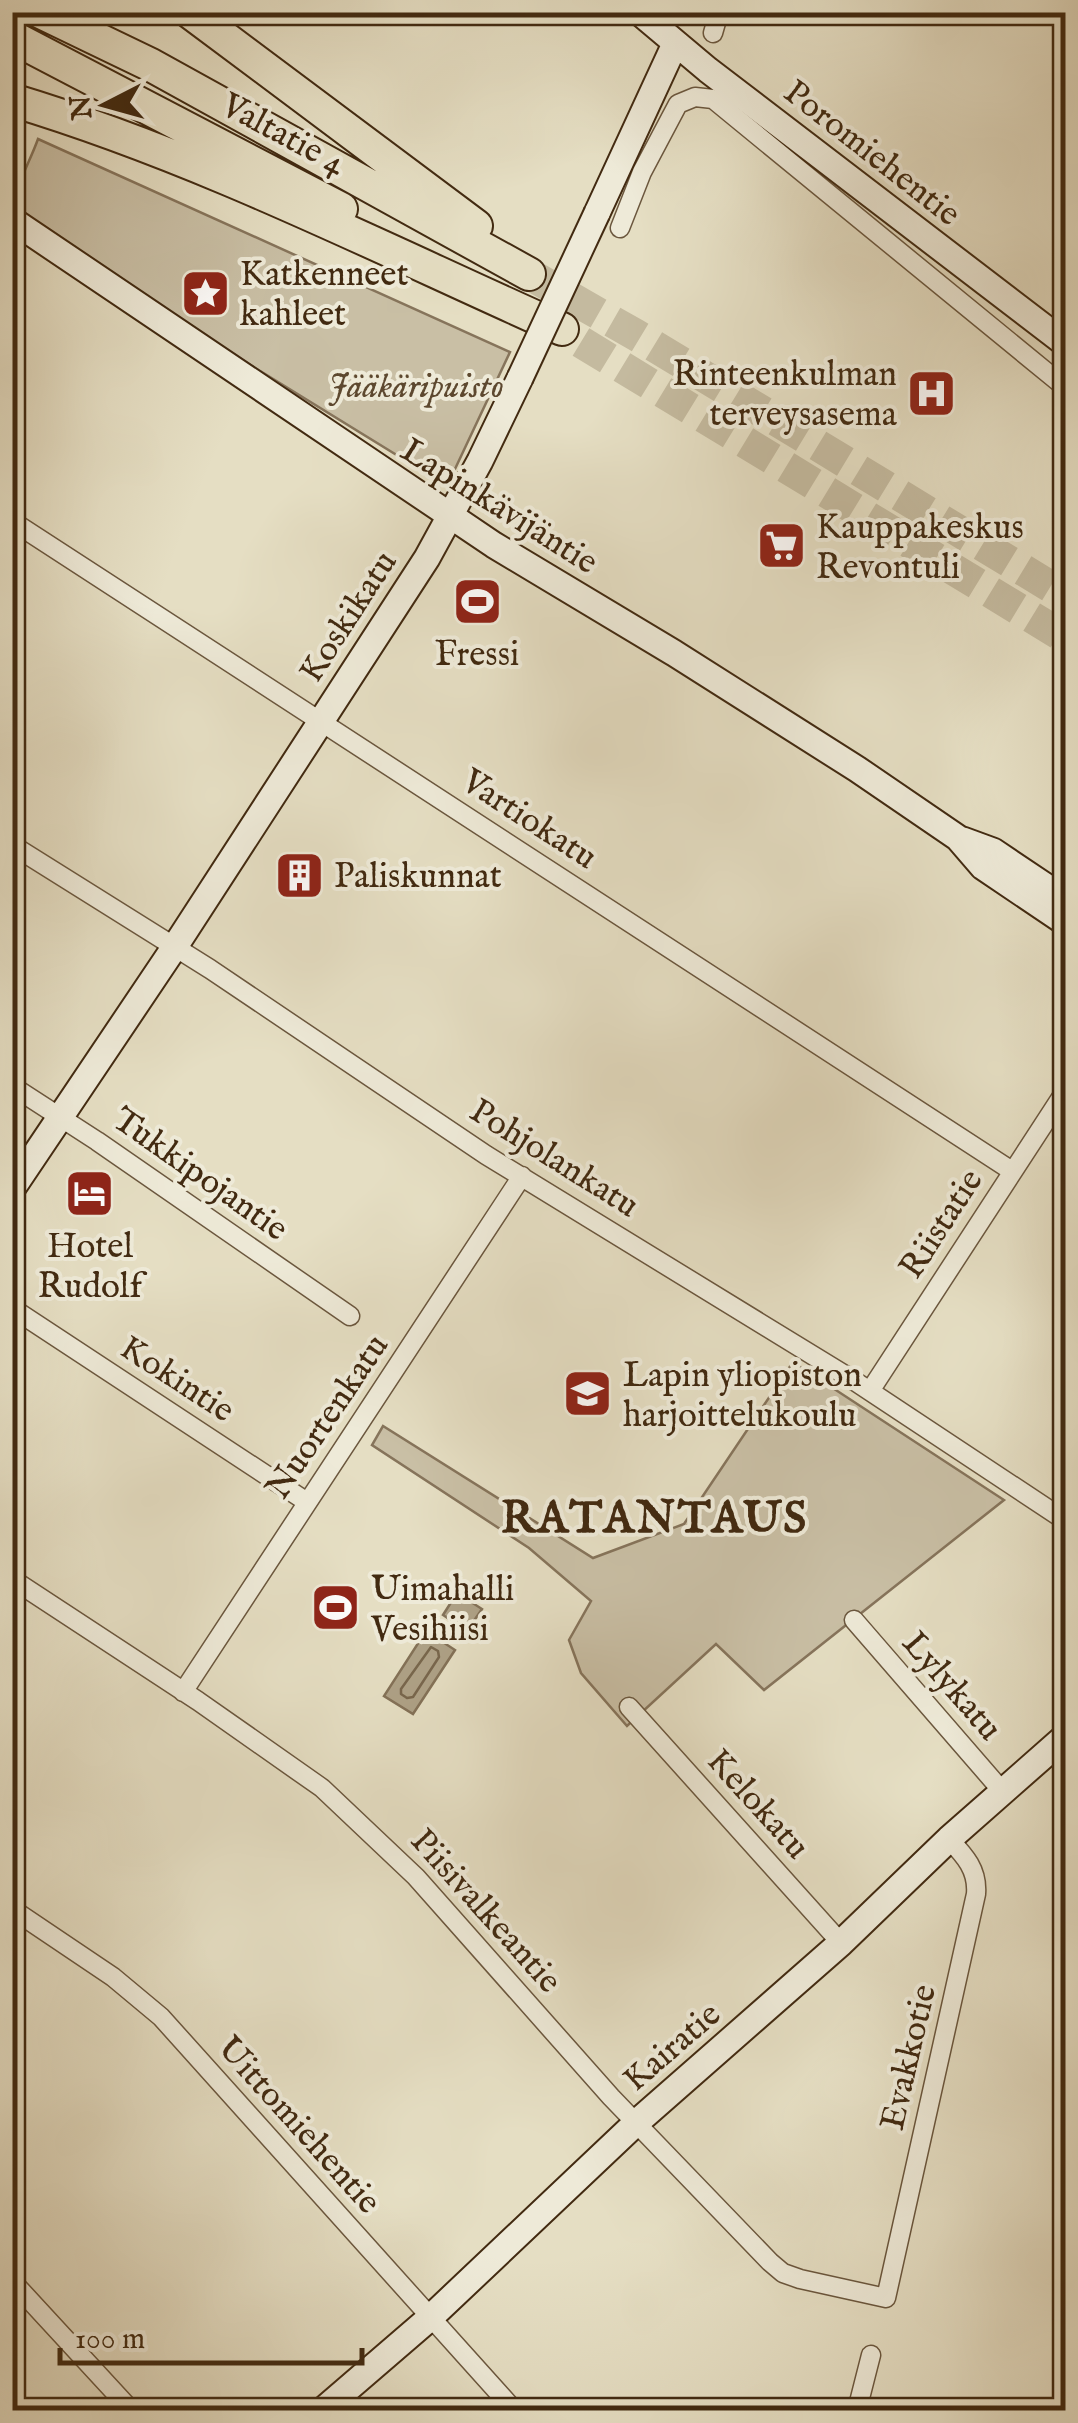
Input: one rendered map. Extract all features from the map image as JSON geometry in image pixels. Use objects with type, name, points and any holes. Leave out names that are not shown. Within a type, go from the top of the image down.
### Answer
[{"type":"highway","name":"Valtatie 4","points":[[40,12],[151,66],[526,281]]},
{"type":"highway","points":[[190,12],[526,281]]},
{"type":"highway","name":"Valtatie 4","points":[[12,37],[526,281]]},
{"type":"highway","points":[[12,100],[131,140],[229,180],[562,330]]},
{"type":"main road","name":"Poromiehentie","points":[[639,12],[674,44],[1066,344]]},
{"type":"main road","name":"Koskikatu","points":[[12,1189],[427,558],[520,378],[674,44]]},
{"type":"main road","name":"Lapinkävijäntie","points":[[12,220],[449,516],[799,730],[958,838],[984,867],[1066,923]]},
{"type":"main road","name":"Lapinkävijäntie","points":[[958,838],[993,850],[1066,900]]},
{"type":"main road","name":"Kairatie","points":[[323,2410],[1066,1736]]},
{"type":"street","points":[[713,33],[719,12]]},
{"type":"street","name":"Poromiehentie","points":[[620,228],[642,172],[678,104],[696,97],[713,99],[1066,388]]},
{"type":"street","name":"Vartiokatu","points":[[12,520],[1012,1171]]},
{"type":"street","name":"Pohjolankatu","points":[[12,845],[522,1176],[870,1390],[1066,1521]]},
{"type":"street","name":"Tukkipojantie","points":[[12,1086],[350,1316]]},
{"type":"street","name":"Riistatie","points":[[870,1390],[1066,1090]]},
{"type":"street","name":"Nuortenkatu","points":[[183,1692],[522,1176]]},
{"type":"street","name":"Kokintie","points":[[12,1308],[307,1502]]},
{"type":"street","name":"Piisivalkeantie","points":[[12,1579],[322,1788],[381,1842],[739,2234],[783,2273],[886,2298]]},
{"type":"street","name":"Lylykatu","points":[[854,1620],[1002,1792]]},
{"type":"street","name":"Kelokatu","points":[[628,1706],[842,1942]]},
{"type":"street","name":"Evakkotie","points":[[886,2298],[976,1894],[977,1880],[969,1862],[949,1839]]},
{"type":"street","name":"Uittomiehentie","points":[[12,1910],[113,1976],[161,2017],[514,2410]]},
{"type":"street","points":[[12,2281],[131,2410]]},
{"type":"street","points":[[857,2410],[871,2356]]},
{"type":"green space","name":"Jääkäripuisto","points":[[38,139],[510,352],[447,486],[13,219],[18,188]]},
{"type":"green space","points":[[793,1362],[1004,1500],[764,1690],[716,1644],[627,1726],[581,1673],[569,1640],[591,1601],[529,1548],[372,1445],[383,1426],[593,1558],[684,1524]]},
{"type":"water","points":[[457,1593],[482,1609],[467,1631],[443,1615]]},
{"type":"water","points":[[426,1631],[455,1650],[413,1714],[384,1696]]},
{"type":"tunnel","points":[[529,274],[1066,596]]},
{"type":"tunnel","points":[[540,317],[1066,638]]},
{"type":"place","name":"Katkenneet kahleet","points":[[205,293]]},
{"type":"place","name":"Rinteenkulman terveysasema","points":[[932,393]]},
{"type":"place","name":"Kauppakeskus Revontuli","points":[[781,546]]},
{"type":"place","name":"Fressi","points":[[477,601]]},
{"type":"place","name":"Paliskunnat","points":[[299,875]]},
{"type":"place","name":"Hotel Rudolf","points":[[90,1193]]},
{"type":"place","name":"Lapin yliopiston harjoittelukoulu","points":[[588,1394]]},
{"type":"place","name":"Uimahalli Vesihiisi","points":[[336,1608]]},
{"type":"district","name":"RATANTAUS","points":[[655,1516]]}]
